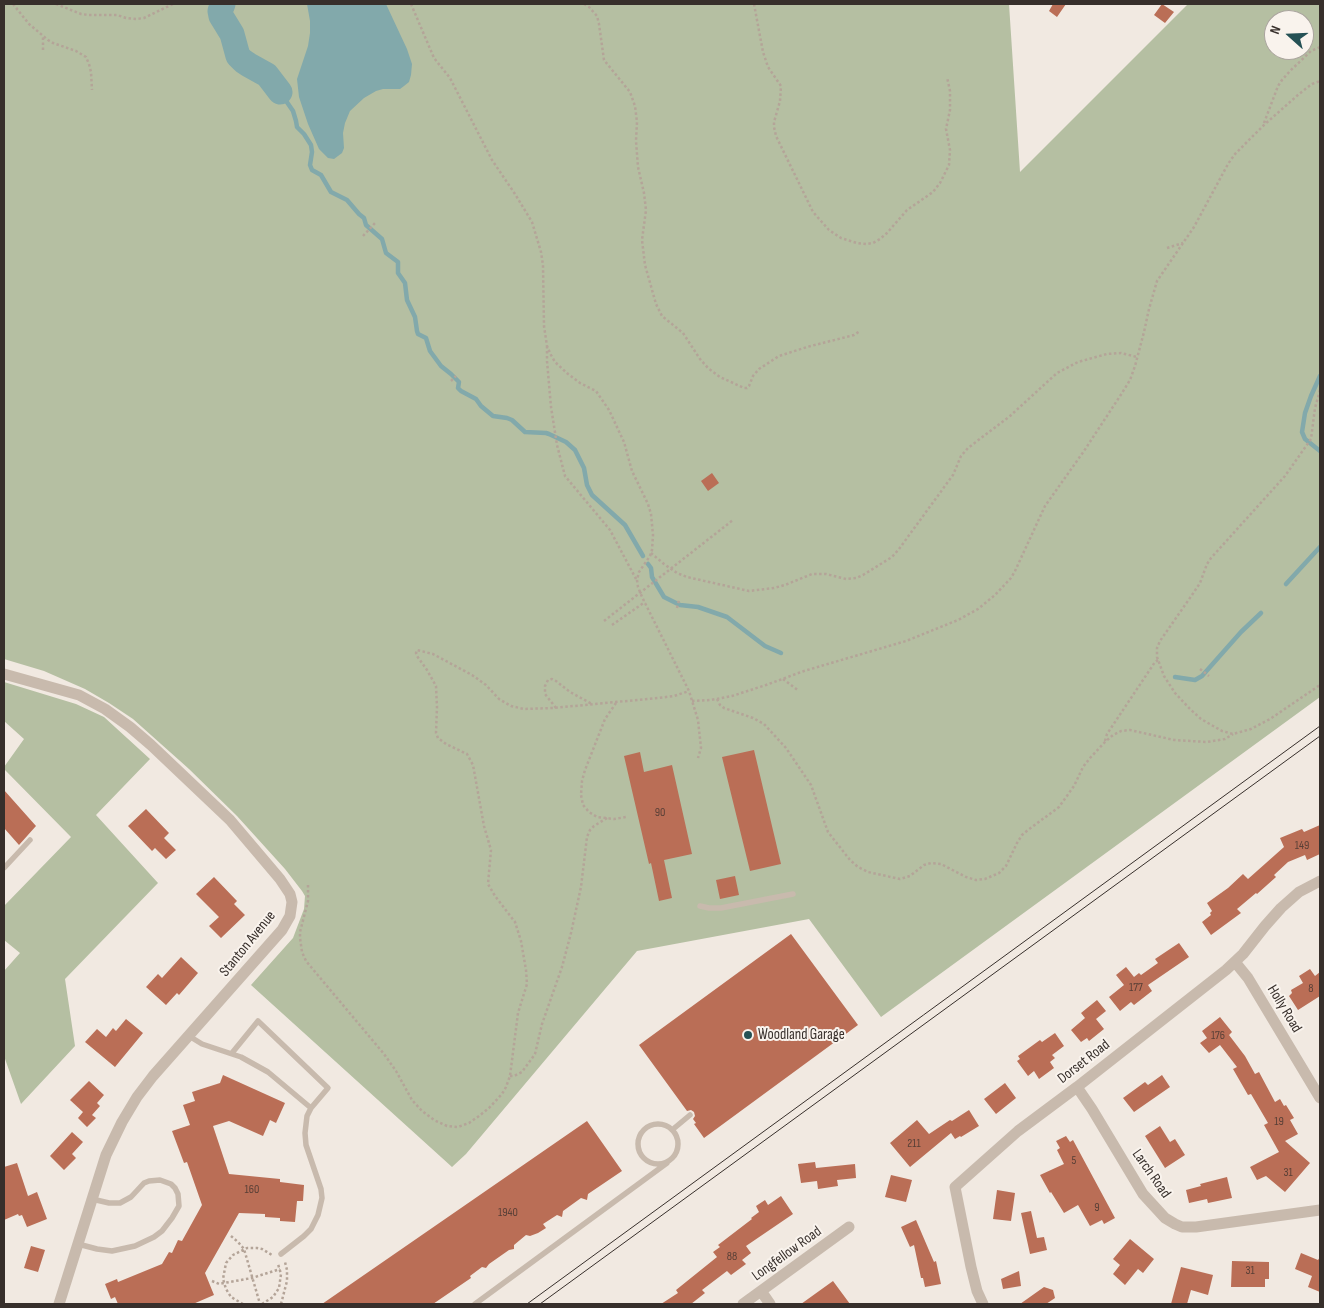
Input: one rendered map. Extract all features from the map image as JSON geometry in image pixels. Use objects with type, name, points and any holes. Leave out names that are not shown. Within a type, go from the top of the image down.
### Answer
[{"type":"street","name":"Stanton Avenue","points":[[4,674],[78,695],[106,709],[122,720],[152,745],[222,812],[270,866],[290,894],[292,902],[288,920],[282,930],[144,1087],[122,1122],[106,1155],[59,1304]]},
{"type":"street","name":"Dorset Road","points":[[983,1304],[977,1291],[971,1267],[955,1187],[1018,1131],[1077,1087],[1235,962],[1281,908],[1299,892],[1320,881]]},
{"type":"street","name":"Holly Road","points":[[1235,962],[1248,978],[1320,1098]]},
{"type":"street","name":"Larch Road","points":[[1077,1087],[1143,1194],[1165,1218],[1176,1224],[1182,1227],[1196,1227],[1320,1210]]},
{"type":"street","name":"Longfellow Road","points":[[743,1304],[849,1227]]},
{"type":"street","points":[[761,1291],[770,1304]]},
{"type":"lane","points":[[4,868],[30,840]]},
{"type":"lane","points":[[700,906],[721,908],[793,894]]},
{"type":"lane","points":[[232,1054],[258,1020],[328,1088],[311,1108],[307,1116],[304,1133],[306,1145],[321,1189],[318,1216],[310,1230],[282,1254]]},
{"type":"lane","points":[[189,1036],[202,1044],[241,1057],[268,1072],[311,1108]]},
{"type":"lane","points":[[672,1130],[690,1115]]},
{"type":"lane","points":[[475,1304],[667,1163],[675,1155],[678,1149],[677,1136],[665,1125],[651,1125],[642,1132],[638,1142],[640,1153],[646,1161],[657,1165],[667,1163]]},
{"type":"lane","points":[[78,1244],[112,1251],[135,1246],[162,1231],[179,1206],[178,1194],[175,1188],[171,1184],[154,1179],[144,1183],[131,1197],[120,1203],[109,1203],[92,1199]]},
{"type":"path","points":[[13,4],[29,24],[43,36],[53,43],[76,51],[86,57],[89,64],[92,90]]},
{"type":"path","points":[[56,4],[81,14],[117,15],[136,19],[144,18],[173,4]]},
{"type":"path","points":[[411,4],[434,58],[454,85],[488,154],[532,222],[541,252],[544,326],[551,355],[560,368],[596,391],[609,410],[624,442],[632,471],[651,514],[653,542],[651,553],[639,572],[637,580]]},
{"type":"path","points":[[584,4],[597,16],[604,60],[630,92],[635,106],[638,167],[646,210],[642,240],[645,266],[656,304],[662,316],[683,333],[708,368],[720,377],[744,388],[749,386],[753,376],[759,369],[779,356],[854,335],[860,331]]},
{"type":"path","points":[[754,4],[763,52],[768,67],[780,86],[780,101],[774,122],[776,136],[813,212],[829,230],[841,238],[857,243],[873,243],[894,226],[907,210],[933,192],[940,183],[948,165],[950,150],[946,129],[950,110],[950,91],[947,77]]},
{"type":"path","points":[[43,36],[43,50]]},
{"type":"path","points":[[1264,125],[1282,80],[1312,50],[1320,46]]},
{"type":"path","points":[[692,701],[732,696],[804,671],[898,643],[958,620],[978,609],[995,595],[1015,571],[1045,506],[1084,451],[1130,380],[1157,281],[1194,227],[1228,164],[1240,148],[1264,125],[1299,94],[1312,84],[1320,81]]},
{"type":"path","points":[[363,236],[376,222]]},
{"type":"path","points":[[1167,248],[1184,243]]},
{"type":"path","points":[[547,342],[547,361],[555,433],[565,476],[604,523],[637,580],[639,591],[689,691],[698,720],[701,748],[698,758]]},
{"type":"path","points":[[651,553],[671,569],[687,577],[749,591],[774,588],[812,574],[826,574],[846,579],[864,575],[899,549],[953,475],[961,456],[968,448],[1021,406],[1057,373],[1078,362],[1107,354],[1137,357]]},
{"type":"path","points":[[451,381],[456,376]]},
{"type":"path","points":[[1233,734],[1222,731],[1202,719],[1175,693],[1164,676],[1157,657],[1157,648],[1200,583],[1211,558],[1285,476],[1311,439],[1315,408],[1320,390]]},
{"type":"path","points":[[604,621],[733,520]]},
{"type":"path","points":[[677,608],[679,600]]},
{"type":"path","points":[[612,625],[645,602]]},
{"type":"path","points":[[308,885],[307,908],[300,932],[301,945],[306,961],[384,1054],[412,1100],[422,1111],[434,1120],[447,1126],[458,1127],[469,1123],[484,1112],[502,1094],[506,1087],[510,1076],[518,1013],[527,984],[526,970],[516,922],[488,884],[490,850],[473,765],[467,754],[438,738],[436,733],[436,686],[417,656],[417,650],[429,652],[472,675],[486,685],[499,699],[510,706],[524,709],[556,708],[658,698],[674,696],[689,691]]},
{"type":"path","points":[[1104,742],[1107,734],[1158,660]]},
{"type":"path","points":[[1200,669],[1209,676]]},
{"type":"path","points":[[556,708],[545,694],[545,686],[548,680],[552,679],[570,692],[594,704]]},
{"type":"path","points":[[783,679],[799,691]]},
{"type":"path","points":[[717,699],[724,708],[764,724],[786,748],[811,785],[828,832],[840,849],[858,867],[868,872],[900,879],[910,876],[924,865],[936,863],[976,880],[999,873],[1006,866],[1022,836],[1059,807],[1074,786],[1083,767],[1104,742],[1113,735],[1121,731],[1130,730],[1174,740],[1207,742],[1225,739],[1270,719],[1320,686]]},
{"type":"path","points":[[616,702],[605,719],[582,781],[581,795],[583,805],[596,817],[614,819],[626,817]]},
{"type":"path","points":[[510,1076],[522,1072],[535,1054],[542,1024],[562,968],[571,933],[581,887],[587,837],[594,826],[607,818]]},
{"type":"path","points":[[231,1236],[244,1249],[261,1304],[270,1300],[277,1292],[281,1279],[277,1261]]},
{"type":"path","points":[[242,1304],[232,1298],[224,1284],[223,1273],[226,1264],[233,1255],[244,1249],[262,1249],[274,1257]]},
{"type":"path","points":[[281,1304],[287,1281],[287,1270],[282,1254]]},
{"type":"path","points":[[212,1281],[224,1284],[280,1269]]},
{"type":"green space","points":[[4,4],[1009,4],[1020,172],[1188,4],[1320,4],[1320,697],[881,1017],[809,919],[637,951],[466,1154],[452,1167],[251,985],[293,938],[304,909],[305,896],[285,869],[237,816],[189,769],[133,719],[85,689],[44,671],[4,659]]},
{"type":"green space","points":[[4,682],[76,704],[104,717],[150,759],[96,815],[158,883],[65,979],[75,1046],[21,1104],[4,1056],[4,971],[20,953],[4,940],[4,906],[71,837],[4,769],[24,739],[4,721]]},
{"type":"water","points":[[307,4],[386,4],[412,64],[409,82],[404,86],[400,89],[376,91],[364,98],[350,111],[343,133],[344,148],[342,153],[334,159],[328,158],[319,149],[299,97],[297,79],[308,46],[310,33]]},
{"type":"building","points":[[1053,4],[1066,4],[1057,17],[1049,11]]},
{"type":"building","points":[[1162,4],[1174,12],[1165,23],[1154,15]]},
{"type":"building","points":[[712,473],[719,483],[708,491],[701,481]]},
{"type":"building","points":[[754,750],[781,864],[750,871],[722,757]]},
{"type":"building","points":[[640,752],[644,772],[672,765],[692,854],[664,860],[672,898],[659,901],[624,756]]},
{"type":"building","points":[[4,790],[36,826],[19,845],[4,828]]},
{"type":"building","points":[[146,809],[169,833],[164,838],[176,850],[166,859],[155,848],[152,851],[128,826]]},
{"type":"building","points":[[1320,825],[1320,854],[1307,860],[1305,855],[1288,862],[1274,875],[1276,877],[1237,909],[1241,913],[1211,935],[1202,922],[1211,915],[1212,911],[1207,903],[1243,874],[1248,879],[1284,847],[1280,838],[1302,829],[1304,832]]},
{"type":"building","points":[[735,876],[739,895],[720,899],[716,880]]},
{"type":"building","points":[[214,877],[237,901],[234,904],[245,915],[221,938],[209,926],[219,917],[196,894]]},
{"type":"building","name":"Woodland Garage","points":[[791,934],[858,1025],[704,1138],[694,1124],[696,1123],[693,1119],[695,1116],[694,1112],[691,1110],[687,1111],[639,1045]]},
{"type":"building","points":[[1179,943],[1189,957],[1148,985],[1152,991],[1134,1005],[1131,1002],[1120,1011],[1109,997],[1124,985],[1116,975],[1126,967],[1134,977],[1139,973],[1141,975],[1158,963],[1155,959]]},
{"type":"building","points":[[181,957],[198,973],[179,995],[177,993],[166,1005],[146,987],[158,974],[162,978]]},
{"type":"building","points":[[1310,969],[1315,976],[1320,972],[1320,996],[1298,1010],[1289,996],[1292,993],[1291,990],[1303,983],[1299,976]]},
{"type":"building","points":[[1097,1000],[1106,1011],[1096,1019],[1104,1029],[1089,1041],[1087,1038],[1081,1042],[1071,1030],[1085,1018],[1081,1013]]},
{"type":"building","points":[[1220,1017],[1232,1032],[1229,1035],[1245,1056],[1255,1074],[1259,1072],[1275,1102],[1280,1099],[1294,1118],[1290,1120],[1298,1134],[1285,1141],[1310,1163],[1285,1192],[1266,1176],[1257,1180],[1250,1167],[1279,1152],[1264,1125],[1268,1123],[1251,1094],[1248,1095],[1233,1069],[1237,1067],[1220,1045],[1209,1053],[1200,1043],[1207,1038],[1202,1031]]},
{"type":"building","points":[[126,1019],[143,1033],[115,1067],[85,1042],[97,1029],[106,1037],[113,1028],[116,1031]]},
{"type":"building","points":[[1055,1033],[1064,1046],[1052,1055],[1055,1058],[1050,1062],[1054,1068],[1039,1079],[1034,1071],[1028,1076],[1017,1061],[1020,1059],[1018,1056],[1040,1040],[1042,1042]]},
{"type":"building","points":[[223,1075],[285,1103],[276,1123],[270,1120],[263,1136],[229,1121],[213,1126],[229,1174],[280,1179],[280,1182],[304,1185],[303,1201],[297,1201],[295,1222],[265,1217],[265,1214],[239,1213],[205,1273],[214,1295],[193,1304],[118,1304],[115,1297],[111,1299],[105,1284],[117,1279],[118,1282],[162,1264],[169,1252],[172,1253],[178,1240],[182,1241],[202,1205],[187,1162],[184,1163],[172,1131],[190,1125],[183,1105],[195,1101],[192,1092],[220,1083]]},
{"type":"building","points":[[1162,1075],[1170,1087],[1134,1112],[1123,1098],[1145,1082],[1148,1085]]},
{"type":"building","points":[[89,1081],[104,1095],[97,1103],[100,1106],[92,1115],[96,1118],[87,1127],[78,1118],[83,1112],[70,1100]]},
{"type":"building","points":[[1005,1083],[1016,1098],[996,1114],[984,1099]]},
{"type":"building","points":[[969,1110],[979,1126],[955,1139],[951,1133],[910,1167],[890,1143],[917,1120],[929,1134]]},
{"type":"building","points":[[587,1121],[622,1171],[588,1194],[587,1200],[581,1198],[563,1211],[562,1217],[557,1215],[543,1224],[546,1228],[530,1236],[526,1235],[514,1245],[514,1249],[509,1250],[486,1268],[482,1267],[470,1276],[471,1278],[433,1304],[322,1304]]},
{"type":"building","points":[[1160,1126],[1170,1142],[1175,1139],[1185,1155],[1165,1168],[1145,1136]]},
{"type":"building","points":[[72,1132],[83,1142],[72,1154],[76,1158],[64,1170],[50,1156]]},
{"type":"building","points":[[1066,1136],[1070,1142],[1073,1140],[1115,1218],[1104,1224],[1102,1220],[1090,1226],[1078,1205],[1064,1213],[1040,1175],[1064,1164],[1057,1150],[1060,1148],[1056,1141]]},
{"type":"building","points":[[815,1162],[816,1168],[855,1164],[856,1178],[837,1180],[838,1186],[818,1189],[817,1181],[801,1183],[798,1164]]},
{"type":"building","points":[[17,1163],[28,1196],[37,1192],[47,1219],[27,1227],[22,1215],[19,1216],[18,1214],[4,1220],[4,1167]]},
{"type":"building","points":[[891,1175],[912,1180],[906,1202],[885,1197]]},
{"type":"building","points":[[1227,1177],[1232,1198],[1208,1203],[1207,1199],[1189,1203],[1186,1190]]},
{"type":"building","points":[[997,1190],[1015,1193],[1011,1221],[993,1219]]},
{"type":"building","points":[[781,1196],[793,1214],[746,1246],[751,1253],[742,1260],[746,1264],[731,1275],[727,1271],[702,1290],[705,1293],[691,1304],[661,1304],[678,1293],[676,1290],[717,1257],[713,1252],[720,1247],[718,1245],[759,1212],[756,1206],[765,1200],[768,1205]]},
{"type":"building","points":[[1031,1211],[1037,1238],[1044,1237],[1047,1250],[1030,1254],[1021,1213]]},
{"type":"building","points":[[916,1220],[934,1262],[936,1261],[941,1284],[925,1287],[923,1278],[921,1278],[914,1245],[910,1247],[901,1227]]},
{"type":"building","points":[[1130,1239],[1154,1259],[1143,1273],[1138,1269],[1125,1285],[1113,1274],[1120,1265],[1113,1259]]},
{"type":"building","points":[[31,1246],[45,1250],[38,1272],[24,1268]]},
{"type":"building","points":[[1301,1253],[1318,1260],[1320,1257],[1320,1292],[1308,1287],[1312,1276],[1295,1269]]},
{"type":"building","points":[[1232,1261],[1269,1262],[1269,1279],[1265,1279],[1265,1287],[1231,1287]]},
{"type":"building","points":[[1181,1267],[1213,1275],[1208,1295],[1191,1290],[1187,1304],[1171,1304]]},
{"type":"building","points":[[1019,1271],[1021,1286],[1003,1289],[1001,1279]]},
{"type":"building","points":[[833,1281],[850,1304],[801,1304]]},
{"type":"building","points":[[1044,1287],[1053,1290],[1055,1298],[1046,1304],[1020,1304]]},
{"type":"waterway","points":[[223,4],[220,11],[221,16],[232,34],[238,56],[267,75],[280,92]]},
{"type":"waterway","points":[[280,92],[293,111],[297,127],[311,145],[310,165],[312,170],[321,175],[331,192],[347,200],[364,218],[366,225],[382,239],[386,253],[398,262],[398,273],[405,283],[407,300],[415,317],[418,334],[426,338],[430,351],[441,366],[459,382],[458,388],[476,399],[493,416],[512,420],[525,432],[549,434],[566,442],[575,450],[584,468],[587,485],[592,495],[625,525],[643,556]]},
{"type":"waterway","points":[[1320,376],[1305,413],[1302,432],[1305,439],[1320,451]]},
{"type":"waterway","points":[[1286,584],[1320,547]]},
{"type":"waterway","points":[[648,564],[651,568],[652,577],[664,597],[680,605],[698,607],[727,617],[765,646],[781,653]]},
{"type":"waterway","points":[[1175,677],[1195,680],[1202,676],[1241,632],[1261,613]]},
{"type":"tram line","points":[[527,1304],[1320,726]]},
{"type":"tram line","points":[[540,1304],[1320,736]]},
{"type":"place","name":"Woodland Garage","points":[[748,1035]]}]
